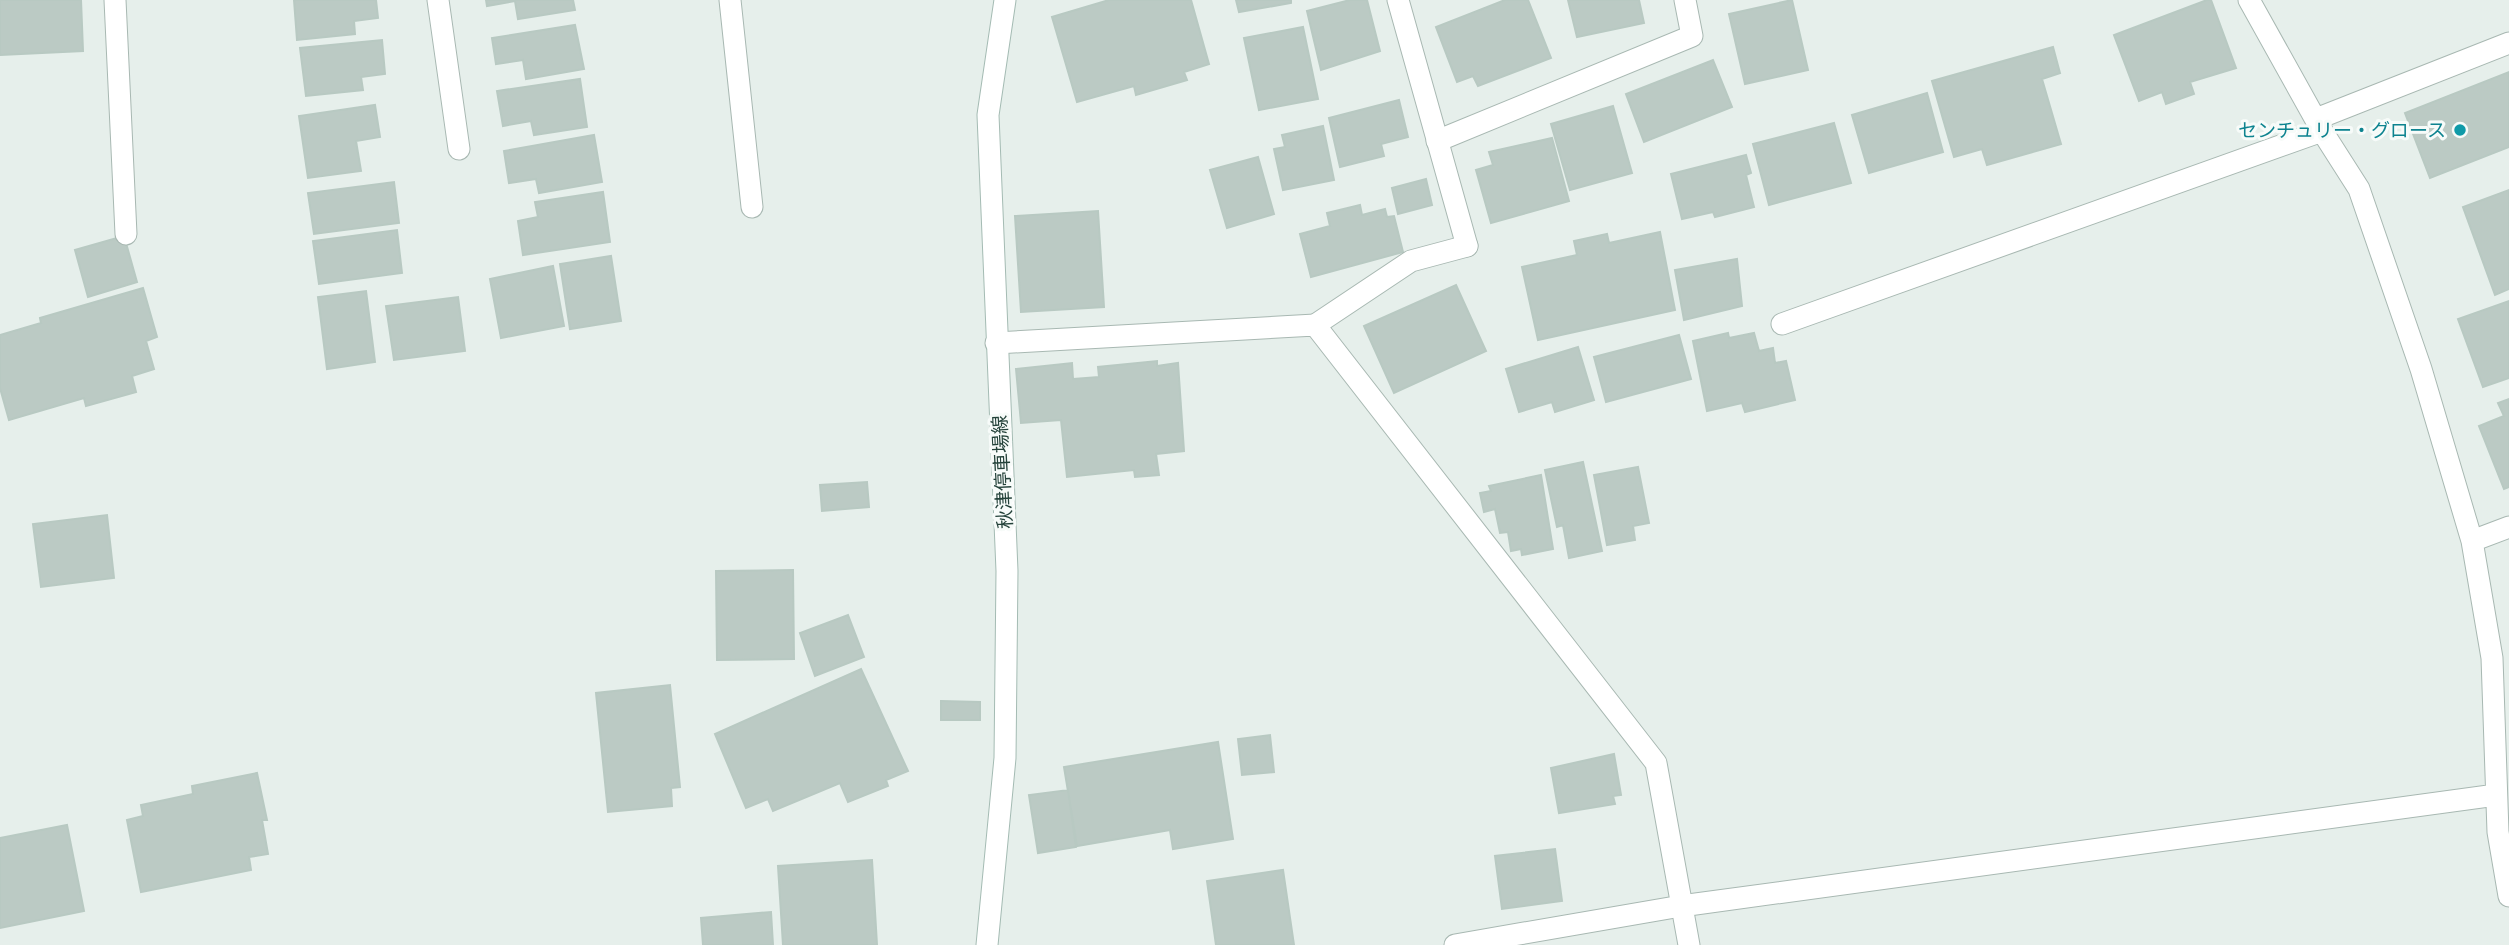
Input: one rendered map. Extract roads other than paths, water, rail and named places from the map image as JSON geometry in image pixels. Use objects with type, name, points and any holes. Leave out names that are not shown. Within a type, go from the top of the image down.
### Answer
[{"type":"street","points":[[115,0],[126,234]]},
{"type":"street","points":[[438,0],[459,149]]},
{"type":"street","points":[[730,0],[752,207]]},
{"type":"street","name":"秋津停車場線","points":[[987,945],[1004,758],[1007,571],[988,115],[1005,0]]},
{"type":"street","points":[[996,343],[1315,325],[1411,261],[1467,246],[1398,0]]},
{"type":"street","points":[[1437,141],[1692,36],[1685,0]]},
{"type":"street","points":[[2249,0],[2359,190],[2421,369],[2472,541],[2492,658],[2497,795],[2509,896]]},
{"type":"street","points":[[1782,324],[2319,125],[2509,43]]},
{"type":"street","points":[[1315,325],[1656,763],[1689,945]]},
{"type":"street","points":[[2472,541],[2509,527]]},
{"type":"street","points":[[1455,945],[1681,906],[2497,795]]},
{"type":"place","name":"センチュリー・グロース","points":[[2460,130]]}]
